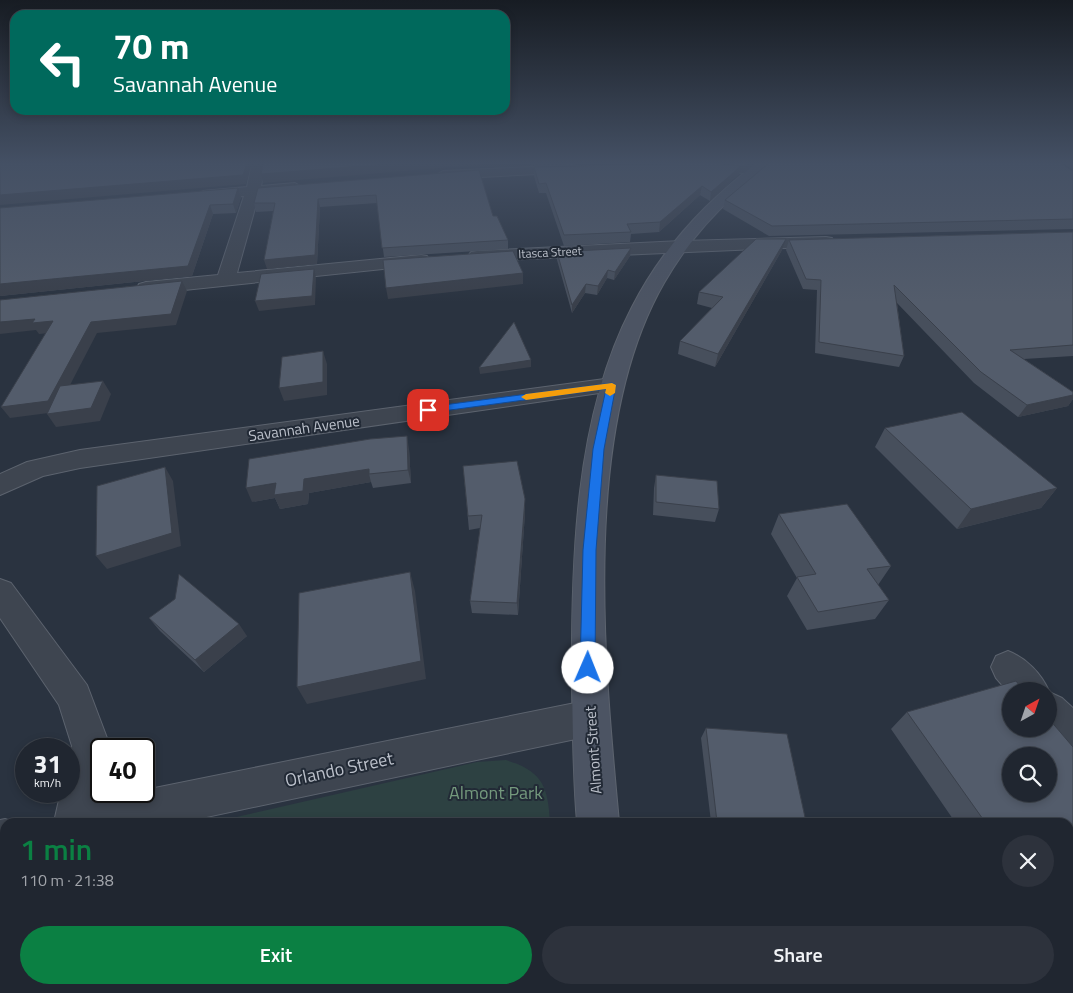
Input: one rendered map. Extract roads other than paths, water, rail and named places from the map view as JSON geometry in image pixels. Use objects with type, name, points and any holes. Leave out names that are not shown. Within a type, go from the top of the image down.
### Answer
[{"type":"street","points":[[226,279],[247,209]]},
{"type":"street","name":"Almont Street","points":[[598,818],[588,668],[590,550],[599,449],[612,385],[631,327],[655,283],[681,246],[712,209]]},
{"type":"street","name":"Itasca Street","points":[[463,257],[681,246],[842,242]]},
{"type":"street","points":[[128,290],[434,259]]},
{"type":"street","name":"Savannah Avenue","points":[[0,485],[36,468],[80,459],[612,385]]},
{"type":"street","points":[[0,592],[74,697],[91,746],[76,818]]},
{"type":"street","name":"Orlando Street","points":[[106,818],[534,728],[590,718]]},
{"type":"street","points":[[1058,719],[1073,735]]},
{"type":"park label","name":"Almont Park","points":[[496,792]]}]
